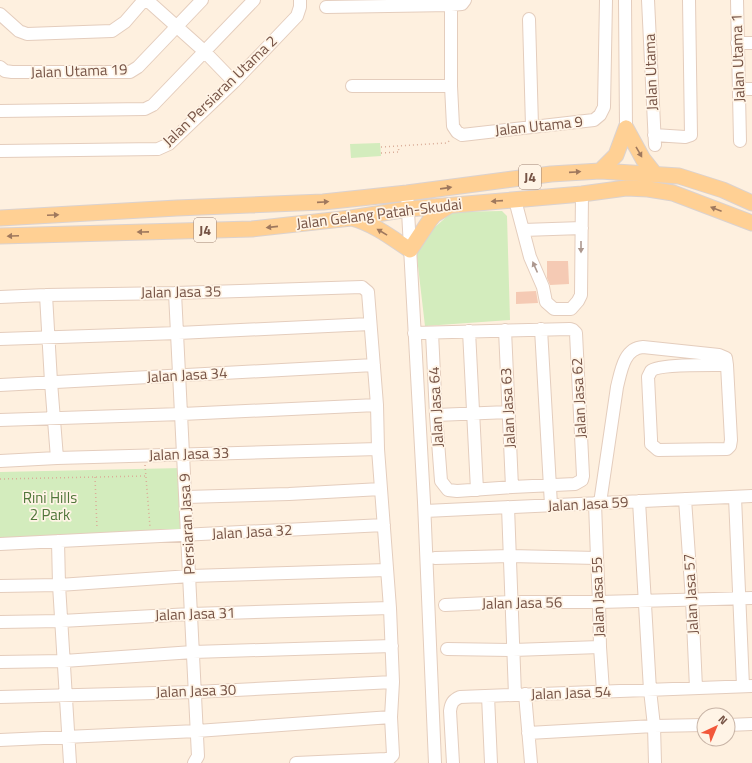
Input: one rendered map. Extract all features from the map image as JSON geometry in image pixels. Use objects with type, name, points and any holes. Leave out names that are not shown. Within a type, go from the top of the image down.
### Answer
[{"type":"main road","points":[[600,171],[616,155],[626,128]]},
{"type":"main road","points":[[626,128],[643,159],[654,173]]},
{"type":"main road","name":"Jalan Gelang Patah-Skudai","points":[[0,218],[177,208],[323,202],[407,194],[551,174],[600,171],[654,173],[680,176],[723,190],[752,204]]},
{"type":"main road","name":"Jalan Gelang Patah-Skudai","points":[[0,236],[252,229],[351,218],[408,209],[582,194],[626,188],[648,189],[673,193],[752,223]]},
{"type":"main road","points":[[351,218],[376,228],[410,250],[434,215],[451,205]]},
{"type":"main road","points":[[177,208],[219,215],[222,218],[220,223],[212,226],[180,231]]},
{"type":"street","points":[[0,14],[19,31],[27,34],[112,31],[125,22],[144,0]]},
{"type":"street","points":[[147,0],[204,51],[234,82]]},
{"type":"street","name":"Jalan Utama 19","points":[[0,66],[5,71],[12,72],[130,72],[138,67],[202,0]]},
{"type":"street","points":[[0,111],[145,109],[153,105],[254,0]]},
{"type":"street","name":"Jalan Persiaran Utama 2","points":[[0,151],[158,149],[169,144],[234,82],[297,16],[300,7],[300,0]]},
{"type":"street","points":[[326,7],[451,5],[462,4],[465,0]]},
{"type":"street","name":"Jalan Utama 9","points":[[456,132],[462,135],[594,120],[600,115],[604,107],[606,0]]},
{"type":"street","points":[[624,0],[626,128]]},
{"type":"street","name":"Jalan Utama","points":[[648,0],[654,140],[685,137],[690,135],[689,0]]},
{"type":"street","name":"Jalan Utama 1","points":[[737,0],[740,141]]},
{"type":"street","points":[[451,5],[451,86],[453,126],[456,132]]},
{"type":"street","points":[[529,19],[532,126]]},
{"type":"street","points":[[737,43],[752,43]]},
{"type":"street","points":[[352,86],[451,86]]},
{"type":"street","points":[[739,89],[752,89]]},
{"type":"street","points":[[407,194],[424,511],[435,763]]},
{"type":"street","points":[[515,200],[530,257],[543,287],[546,302],[554,309],[565,309],[571,308],[578,301],[581,295],[582,194]]},
{"type":"street","points":[[523,230],[582,228]]},
{"type":"street","name":"Jalan Jasa 35","points":[[0,297],[362,287],[368,292],[370,324]]},
{"type":"street","name":"Persiaran Jasa 9","points":[[175,293],[198,761]]},
{"type":"street","points":[[46,295],[53,418],[57,458]]},
{"type":"street","points":[[0,339],[178,333],[370,324],[388,570],[393,682],[391,717],[393,755],[386,760],[296,763]]},
{"type":"street","points":[[541,328],[552,506]]},
{"type":"street","name":"Jalan Jasa 62","points":[[414,333],[541,328],[570,328],[576,333],[582,480],[575,484],[457,491],[448,490],[440,481]]},
{"type":"street","name":"Jalan Jasa 63","points":[[505,330],[512,487]]},
{"type":"street","points":[[469,331],[478,490]]},
{"type":"street","name":"Jalan Jasa 64","points":[[432,333],[440,481]]},
{"type":"street","name":"Jalan Jasa 55","points":[[603,691],[596,558],[598,503],[621,371],[630,352],[636,347],[719,355],[726,358],[727,365]]},
{"type":"street","name":"Jalan Jasa 34","points":[[0,385],[374,365]]},
{"type":"street","points":[[727,365],[731,440],[730,446],[727,448],[712,449],[658,450],[654,447],[651,444],[648,377],[651,371],[675,366],[727,365]]},
{"type":"street","points":[[0,420],[182,414],[377,405]]},
{"type":"street","points":[[436,415],[509,412]]},
{"type":"street","name":"Jalan Jasa 33","points":[[0,462],[57,458],[378,449]]},
{"type":"street","points":[[186,497],[289,494],[381,489]]},
{"type":"street","name":"Jalan Jasa 59","points":[[424,511],[752,496]]},
{"type":"street","points":[[735,497],[746,598],[748,686]]},
{"type":"street","name":"Jalan Jasa 57","points":[[685,499],[696,688]]},
{"type":"street","points":[[639,502],[650,690],[654,726],[655,763]]},
{"type":"street","points":[[508,508],[513,650],[528,733],[531,763]]},
{"type":"street","name":"Jalan Jasa 32","points":[[0,544],[384,525]]},
{"type":"street","points":[[58,541],[59,585],[70,763]]},
{"type":"street","points":[[435,558],[510,556],[596,558]]},
{"type":"street","points":[[0,586],[59,585],[190,576],[388,570]]},
{"type":"street","name":"Jalan Jasa 56","points":[[445,605],[511,602],[599,602],[746,598]]},
{"type":"street","name":"Jalan Jasa 31","points":[[0,622],[390,608]]},
{"type":"street","points":[[0,662],[64,661],[193,652],[392,646]]},
{"type":"street","points":[[447,649],[513,650],[600,647]]},
{"type":"street","name":"Jalan Jasa 30","points":[[0,697],[195,692],[393,682]]},
{"type":"street","name":"Jalan Jasa 54","points":[[453,763],[450,711],[451,704],[456,698],[748,686]]},
{"type":"street","points":[[488,696],[491,763]]},
{"type":"street","points":[[0,740],[197,731],[391,717]]},
{"type":"street","points":[[736,725],[752,724]]},
{"type":"street","points":[[528,733],[696,725]]},
{"type":"path","points":[[381,147],[447,143],[456,132]]},
{"type":"path","points":[[381,153],[399,152],[398,146]]},
{"type":"path","points":[[0,479],[146,476],[150,533]]},
{"type":"path","points":[[95,477],[97,534]]},
{"type":"green space","points":[[380,143],[381,156],[351,158],[350,144]]},
{"type":"green space","points":[[502,211],[507,216],[510,320],[425,326],[416,249],[434,228],[452,212]]},
{"type":"green space","name":"Rini Hills 2 Park","points":[[182,468],[186,538],[0,543],[0,472]]},
{"type":"building","points":[[547,261],[568,261],[569,284],[550,285],[547,278]]},
{"type":"building","points":[[536,291],[538,303],[516,304],[516,292]]}]
